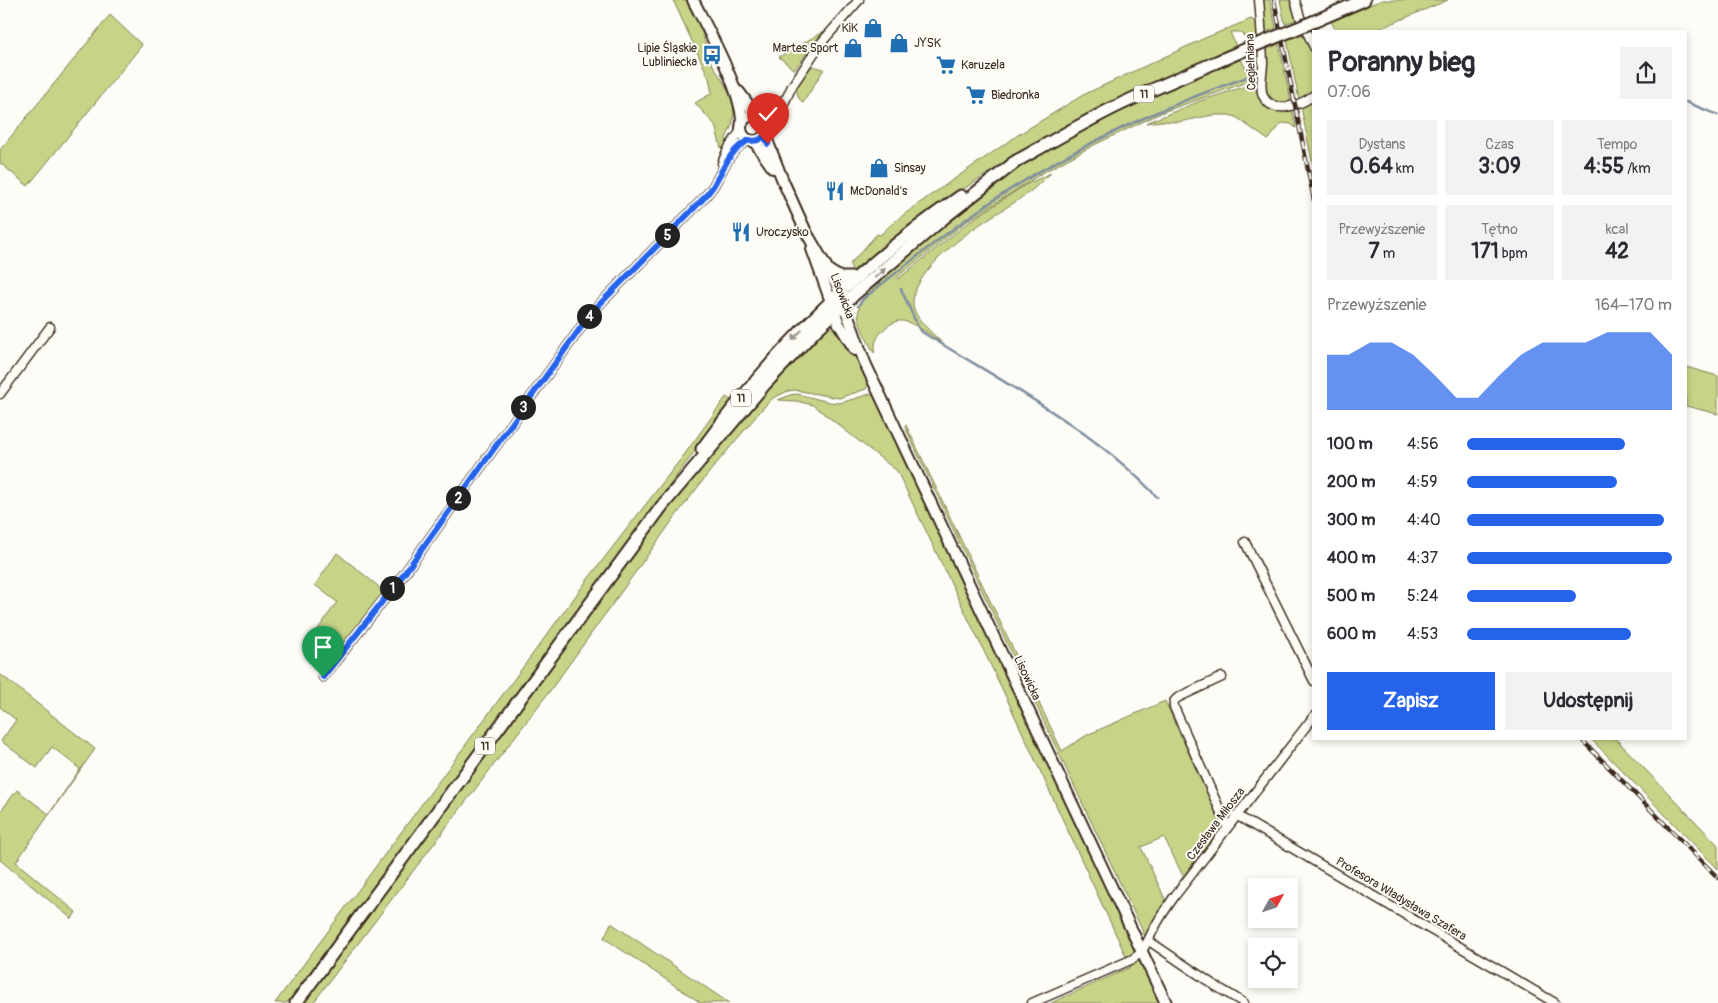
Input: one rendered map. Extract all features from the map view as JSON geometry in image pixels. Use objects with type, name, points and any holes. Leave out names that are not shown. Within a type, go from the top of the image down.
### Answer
[{"type":"highway","name":"11","points":[[296,1003],[662,506],[857,278],[943,208],[988,178],[1064,134],[1113,108],[1189,73],[1364,0]]},
{"type":"highway","name":"11","points":[[837,303],[1018,160]]},
{"type":"highway","points":[[830,272],[840,278],[857,278]]},
{"type":"main road","points":[[694,0],[732,83],[742,116],[744,136],[751,141],[760,140],[766,131],[766,123],[758,116],[732,83]]},
{"type":"main road","points":[[742,126],[748,116],[758,116]]},
{"type":"main road","name":"Lisowicka","points":[[766,131],[782,182],[806,232],[830,272],[840,327],[864,363],[1166,1003]]},
{"type":"main road","name":"Lisowicka","points":[[751,141],[782,182]]},
{"type":"main road","name":"Lisowicka","points":[[806,232],[817,267],[837,303]]},
{"type":"street","points":[[766,131],[781,110],[794,81],[821,43],[858,0]]},
{"type":"street","name":"Cegielniana","points":[[1259,0],[1262,58],[1261,85],[1264,96],[1272,105],[1283,107],[1301,103],[1312,96]]},
{"type":"street","points":[[1295,0],[1312,43]]},
{"type":"street","points":[[758,116],[773,109],[786,98]]},
{"type":"street","points":[[323,677],[404,574],[592,312],[703,199],[716,182],[724,155],[742,126]]},
{"type":"street","points":[[721,170],[737,148],[751,141]]},
{"type":"street","points":[[0,394],[50,327]]},
{"type":"street","points":[[1246,542],[1312,676]]},
{"type":"street","points":[[1222,677],[1179,696],[1173,703],[1228,826]]},
{"type":"street","name":"Czesława Miłosza","points":[[1142,951],[1169,904],[1312,719]]},
{"type":"street","name":"Profesora Władysława Szafera","points":[[1236,815],[1555,1003]]},
{"type":"street","points":[[1149,941],[1244,1003]]},
{"type":"street","points":[[1032,1003],[1133,960],[1142,951]]},
{"type":"green space","points":[[673,0],[689,0],[706,45],[704,50],[722,80],[733,104],[733,121],[726,139],[728,143],[724,151],[721,148],[715,125],[695,103],[712,93],[709,78]]},
{"type":"green space","points":[[1263,0],[1270,0],[1276,28],[1265,32]]},
{"type":"green space","points":[[1280,0],[1291,0],[1298,19],[1285,24]]},
{"type":"green space","points":[[1382,0],[1448,0],[1376,30],[1336,30],[1331,21]]},
{"type":"green space","points":[[110,15],[142,45],[28,186],[0,163],[0,150]]},
{"type":"green space","points":[[1251,19],[1257,22],[1259,36],[1249,41],[1240,32],[1230,32],[1236,46],[1160,79],[1074,123],[1009,160],[934,208],[852,271],[850,264],[877,234],[880,235],[925,199],[1018,135],[1083,95],[1205,38]]},
{"type":"green space","points":[[824,31],[794,70],[779,57]]},
{"type":"green space","points":[[1303,34],[1312,53],[1312,90],[1306,97],[1299,100],[1287,40]]},
{"type":"green space","points":[[1279,44],[1291,102],[1280,102],[1273,99],[1265,85],[1265,50]]},
{"type":"green space","points":[[1259,53],[1258,71],[1253,80],[1163,112],[1092,146],[1044,172],[966,222],[897,277],[898,279],[969,222],[1025,185],[1051,173],[1031,191],[983,222],[947,250],[920,281],[915,292],[914,308],[919,319],[941,342],[920,328],[898,321],[889,326],[878,337],[874,353],[862,330],[858,315],[862,300],[868,293],[864,288],[1002,179],[1043,153],[1115,114],[1207,73],[1241,59],[1248,73],[1254,65],[1254,55]]},
{"type":"green space","points":[[812,66],[824,69],[803,103],[797,93],[797,88],[801,79]]},
{"type":"green space","points":[[1246,86],[1255,87],[1264,104],[1271,109],[1292,109],[1296,128],[1291,124],[1282,123],[1268,140],[1236,117],[1229,115],[1213,115],[1179,122],[1161,121],[1146,123],[1200,101]]},
{"type":"green space","points":[[1312,103],[1312,161],[1301,107]]},
{"type":"green space","points":[[825,328],[832,328],[846,341],[869,383],[866,389],[839,398],[795,390],[788,391],[773,398],[764,407],[678,513],[552,688],[313,1003],[303,1003],[695,472],[787,367]]},
{"type":"green space","points":[[1687,367],[1718,376],[1718,414],[1687,406]]},
{"type":"green space","points":[[797,394],[840,403],[870,394],[876,397],[1161,1003],[1051,1003],[1131,967],[1006,697],[897,471],[813,405],[796,401],[778,400]]},
{"type":"green space","points":[[726,397],[732,401],[287,1003],[275,1003],[588,579],[687,451]]},
{"type":"green space","points":[[906,425],[1062,751],[1087,735],[1165,701],[1222,826],[1183,876],[1164,837],[1141,847],[1166,901],[1145,936],[905,427]]},
{"type":"green space","points":[[337,553],[378,586],[382,594],[338,653],[314,635],[337,602],[315,585]]},
{"type":"green space","points":[[0,674],[95,749],[16,862],[76,912],[72,919],[0,860],[0,812],[17,790],[49,814],[80,769],[52,747],[37,768],[1,741],[16,720],[0,707]]},
{"type":"green space","points":[[1592,740],[1617,740],[1718,845],[1718,869]]},
{"type":"green space","points":[[611,923],[729,1003],[701,1003],[604,938]]},
{"type":"waterway","points":[[858,306],[863,299],[955,228],[1001,195],[1035,174],[1070,154],[1143,118],[1256,74]]},
{"type":"waterway","points":[[1687,102],[1718,115]]},
{"type":"waterway","points":[[901,289],[922,332],[1046,407],[1075,427],[1131,472],[1157,497]]},
{"type":"railway","points":[[1274,0],[1312,190]]},
{"type":"railway","points":[[1582,740],[1718,878]]},
{"type":"place","name":"KiK","points":[[873,28]]},
{"type":"place","name":"JYSK","points":[[899,43]]},
{"type":"place","name":"Martes Sport","points":[[853,48]]},
{"type":"place","name":"Lipie Śląskie Lubliniecka","points":[[712,55]]},
{"type":"place","name":"Karuzela","points":[[946,65]]},
{"type":"place","name":"Biedronka","points":[[976,95]]},
{"type":"place","name":"Sinsay","points":[[879,168]]},
{"type":"place","name":"McDonald's","points":[[835,191]]},
{"type":"place","name":"Uroczysko","points":[[741,232]]},
{"type":"route","points":[[323,677],[404,574],[592,312],[703,199],[737,148],[749,140],[760,140],[765,135],[768,144]]}]
